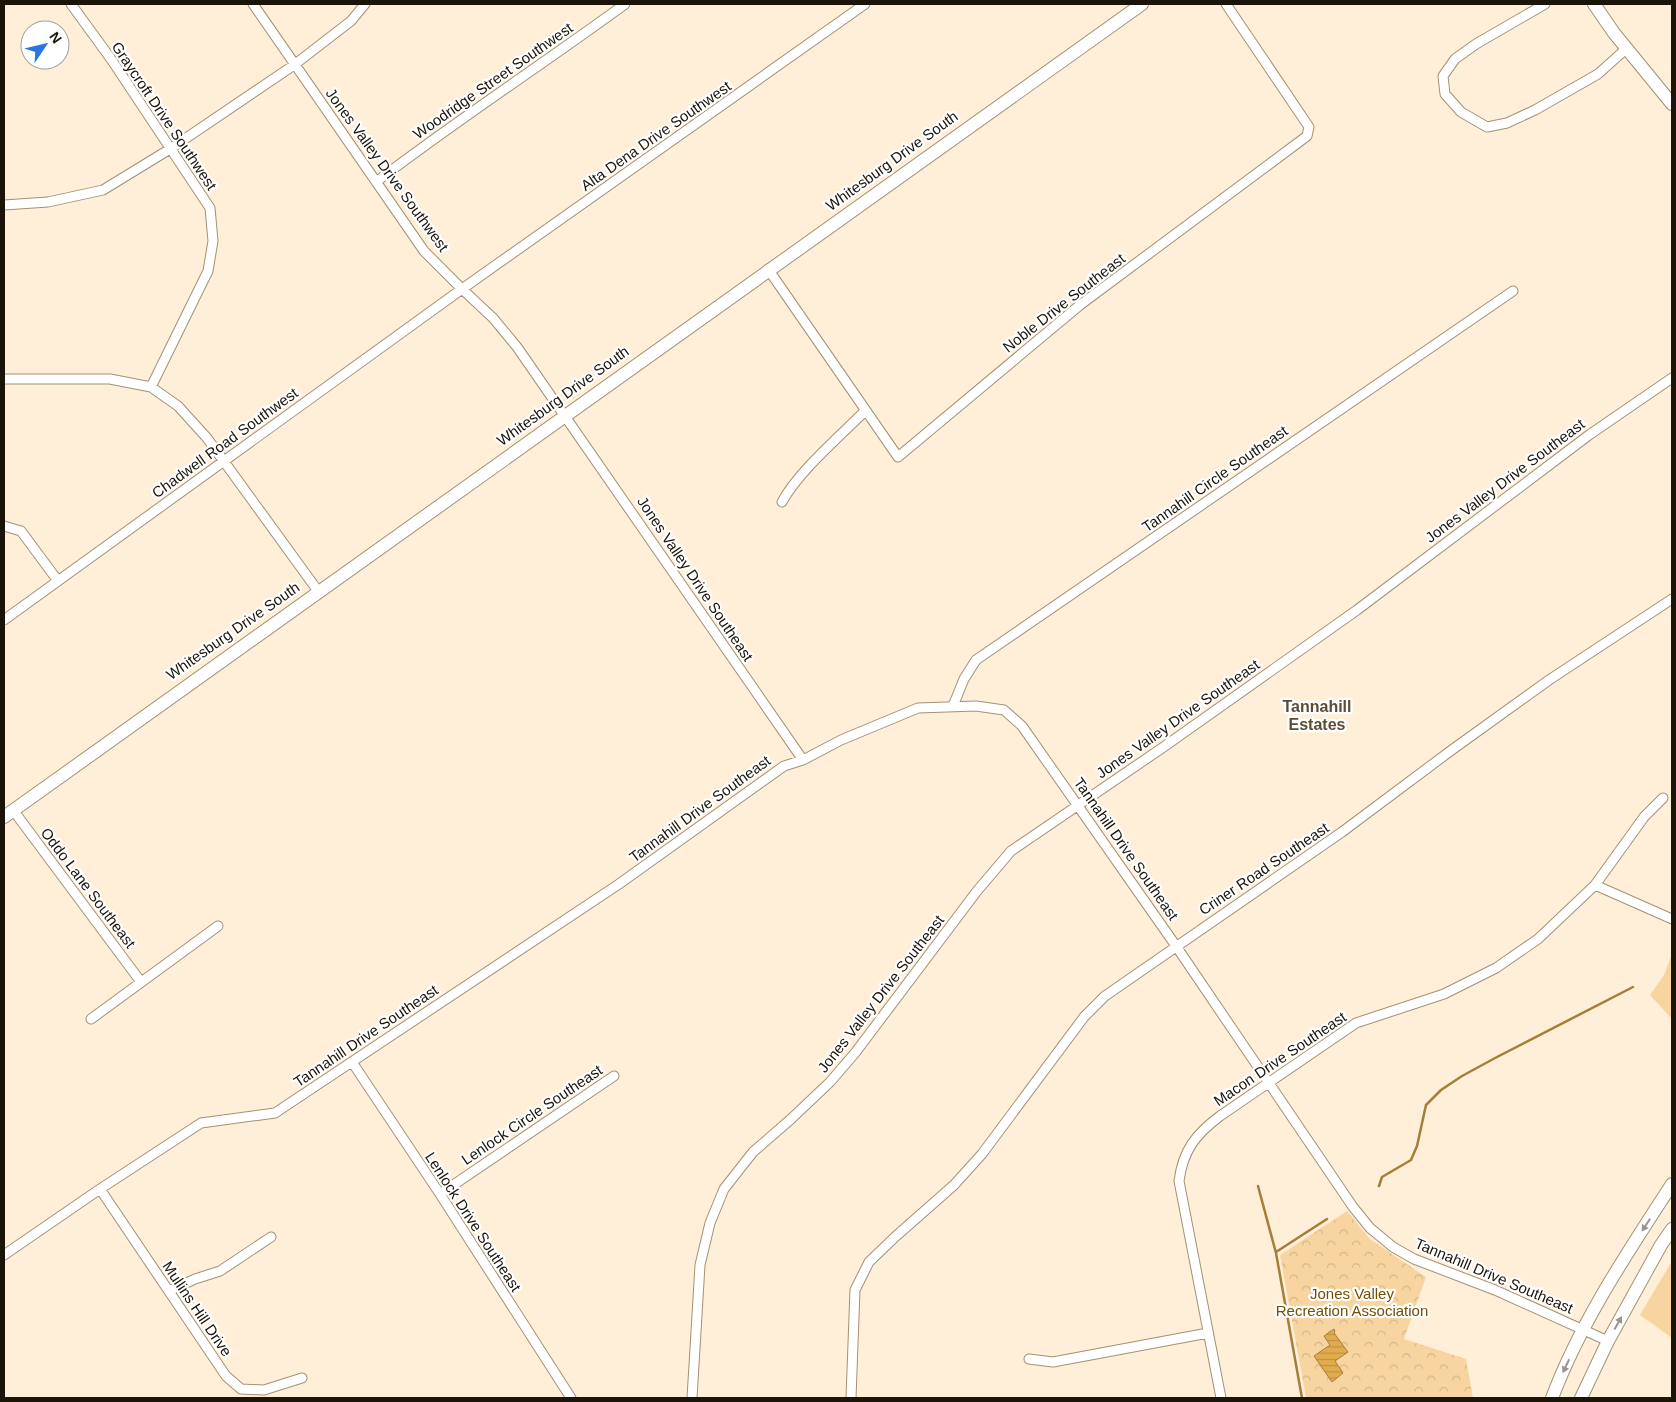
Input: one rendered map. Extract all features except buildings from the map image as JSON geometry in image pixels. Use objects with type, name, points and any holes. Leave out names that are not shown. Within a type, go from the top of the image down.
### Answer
[{"type":"main road","name":"Whitesburg Drive South","points":[[8,813],[1142,4]]},
{"type":"main road","points":[[1594,4],[1672,104]]},
{"type":"main road","points":[[1552,1398],[1584,1329],[1621,1263],[1672,1184]]},
{"type":"main road","points":[[1582,1398],[1608,1340],[1661,1244],[1672,1229]]},
{"type":"street","name":"Graycroft Drive Southwest","points":[[71,4],[210,208],[213,241],[208,272],[152,387]]},
{"type":"street","name":"Jones Valley Drive Southwest","points":[[252,4],[424,251],[493,318],[517,347],[565,414]]},
{"type":"street","points":[[4,205],[48,202],[103,190],[170,149],[294,65],[351,21],[364,4]]},
{"type":"street","name":"Woodridge Street Southwest","points":[[376,182],[415,152],[547,61],[625,4]]},
{"type":"street","name":"Alta Dena Drive Southwest","points":[[462,289],[865,4]]},
{"type":"street","name":"Noble Drive Southeast","points":[[768,270],[898,457],[1080,305],[1307,136],[1309,127],[1226,4]]},
{"type":"street","points":[[1545,4],[1454,59],[1443,76],[1445,94],[1461,112],[1487,127],[1507,123],[1598,74],[1627,48]]},
{"type":"street","name":"Chadwell Road Southwest","points":[[4,620],[462,289]]},
{"type":"street","name":"Tannahill Circle Southeast","points":[[953,706],[964,679],[976,660],[1512,291]]},
{"type":"street","name":"Jones Valley Drive Southeast","points":[[692,1398],[700,1265],[710,1223],[724,1189],[752,1152],[830,1082],[855,1053],[977,891],[1011,851],[1165,746],[1357,610],[1588,435],[1672,378]]},
{"type":"street","points":[[4,379],[110,379],[152,387],[178,406],[207,438],[318,591]]},
{"type":"street","points":[[782,502],[786,494],[813,463],[865,411]]},
{"type":"street","name":"Jones Valley Drive Southeast","points":[[565,414],[803,760]]},
{"type":"street","points":[[4,526],[21,531],[58,581]]},
{"type":"street","name":"Criner Road Southeast","points":[[852,1398],[855,1290],[869,1262],[954,1185],[982,1154],[1084,1017],[1105,996],[1342,832],[1549,680],[1672,599]]},
{"type":"street","name":"Tannahill Drive Southeast","points":[[4,1255],[100,1188],[200,1123],[275,1113],[619,884],[784,766],[803,760],[841,740],[918,708],[976,706],[1004,710],[1022,726],[1176,946],[1353,1207],[1370,1228],[1393,1247],[1425,1264],[1495,1290],[1608,1340]]},
{"type":"street","name":"Macon Drive Southeast","points":[[1221,1398],[1179,1181],[1184,1157],[1203,1128],[1356,1023],[1444,994],[1496,968],[1538,938],[1595,885],[1644,817],[1663,798]]},
{"type":"street","name":"Oddo Lane Southeast","points":[[8,813],[141,982]]},
{"type":"street","points":[[1595,885],[1672,918]]},
{"type":"street","points":[[91,1019],[218,926]]},
{"type":"street","name":"Lenlock Drive Southeast","points":[[352,1062],[440,1194],[570,1398]]},
{"type":"street","name":"Lenlock Circle Southeast","points":[[440,1194],[614,1076]]},
{"type":"street","name":"Mullins Hill Drive","points":[[100,1188],[226,1376],[241,1389],[264,1390],[302,1378]]},
{"type":"street","points":[[170,1291],[195,1279],[220,1271],[271,1237]]},
{"type":"street","points":[[1029,1359],[1053,1362],[1208,1333]]},
{"type":"green space","points":[[1672,954],[1672,1019],[1650,995],[1664,975]]},
{"type":"green space","name":"Jones Valley Recreation Association","points":[[1347,1211],[1370,1239],[1426,1277],[1404,1339],[1466,1359],[1473,1398],[1306,1398],[1280,1255]]},
{"type":"green space","points":[[1672,1261],[1672,1338],[1640,1315]]},
{"type":"shaded area","points":[[1334,1329],[1334,1333],[1348,1352],[1335,1361],[1343,1373],[1332,1382],[1314,1356],[1330,1345],[1324,1336]]},
{"type":"waterway","points":[[1379,1186],[1382,1177],[1411,1160],[1417,1146],[1426,1105],[1441,1090],[1497,1057],[1633,987]]},
{"type":"waterway","points":[[1258,1186],[1276,1253],[1302,1398]]},
{"type":"waterway","points":[[1276,1252],[1327,1219]]},
{"type":"district","name":"Tannahill Estates","points":[[1317,715]]}]
